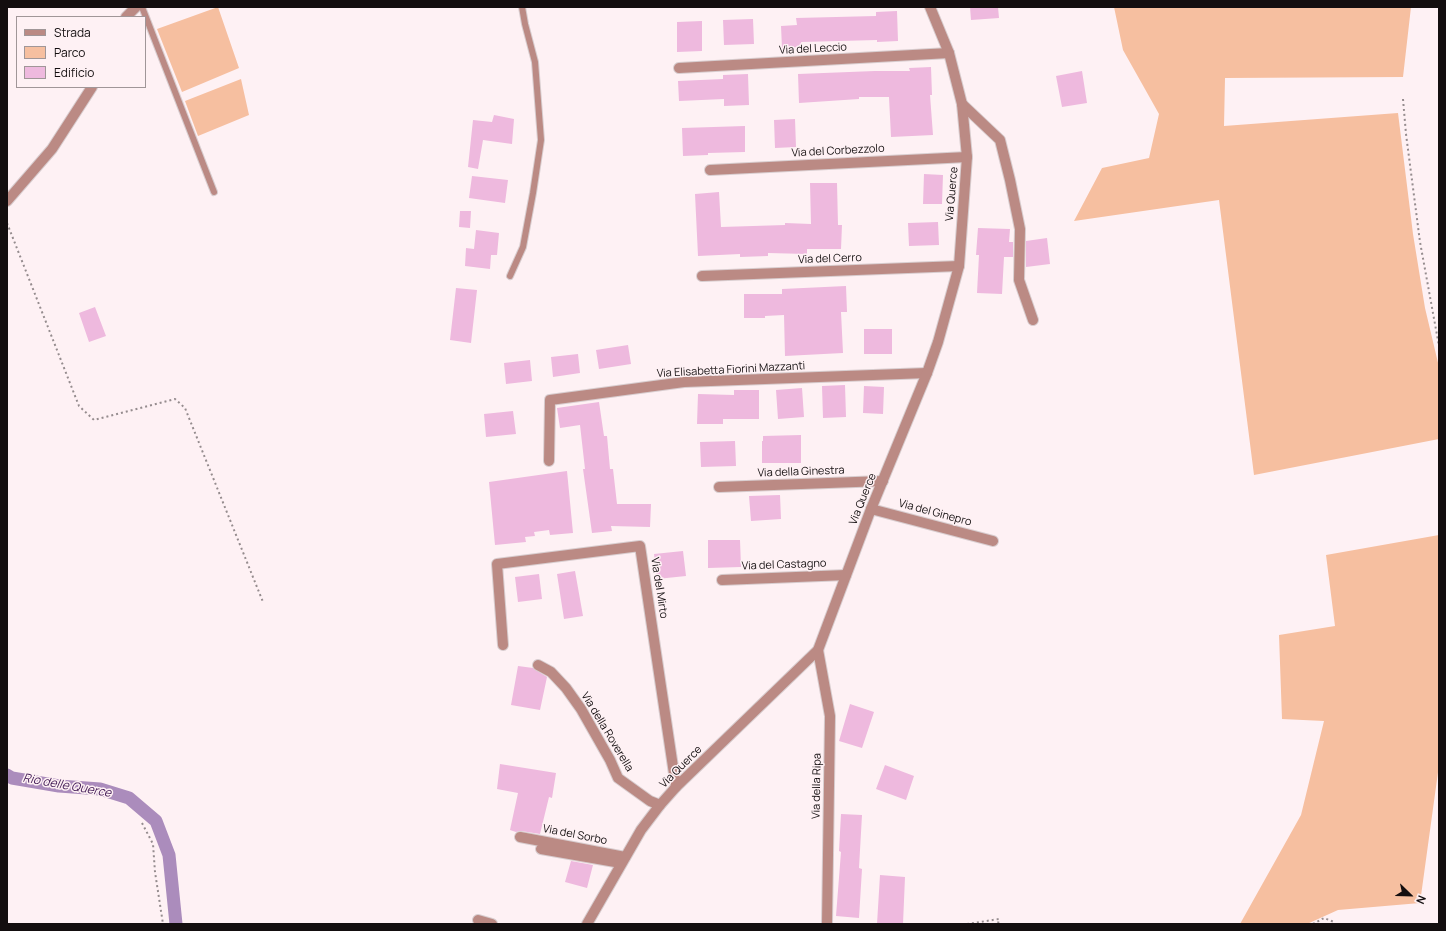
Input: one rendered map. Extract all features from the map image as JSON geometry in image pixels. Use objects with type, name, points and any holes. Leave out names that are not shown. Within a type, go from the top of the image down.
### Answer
[{"type":"street","points":[[127,16],[136,7]]},
{"type":"street","name":"Via Querce","points":[[587,924],[641,830],[660,805],[676,787],[818,650],[846,574],[927,373],[938,342],[959,266],[967,157],[962,104],[948,53],[930,7]]},
{"type":"street","name":"Via del Leccio","points":[[679,68],[948,53]]},
{"type":"street","points":[[7,201],[52,149],[91,88]]},
{"type":"street","points":[[962,104],[1000,140],[1020,229],[1019,280],[1033,320]]},
{"type":"street","name":"Via del Corbezzolo","points":[[710,170],[967,157]]},
{"type":"street","name":"Via del Cerro","points":[[702,276],[959,266]]},
{"type":"street","name":"Via Elisabetta Fiorini Mazzanti","points":[[549,461],[550,400],[684,382],[927,373]]},
{"type":"street","name":"Via della Ginestra","points":[[719,487],[883,482]]},
{"type":"street","name":"Via del Ginepro","points":[[872,509],[993,541]]},
{"type":"street","name":"Via del Mirto","points":[[503,645],[497,564],[640,546],[676,787]]},
{"type":"street","name":"Via del Castagno","points":[[722,580],[846,574]]},
{"type":"street","name":"Via della Ripa","points":[[818,650],[830,716],[827,924]]},
{"type":"street","name":"Via della Roverella","points":[[538,665],[551,672],[566,688],[581,709],[610,760],[618,778],[650,801],[660,805]]},
{"type":"street","name":"Via del Sorbo","points":[[520,837],[623,860]]},
{"type":"street","points":[[541,849],[623,860]]},
{"type":"street","points":[[478,920],[492,924]]},
{"type":"lane","points":[[510,276],[523,247],[541,140],[535,62],[522,7]]},
{"type":"lane","points":[[146,17],[214,192]]},
{"type":"path","points":[[1403,99],[1420,242],[1439,346]]},
{"type":"path","points":[[7,223],[80,406],[94,420],[175,399],[186,408],[263,602]]},
{"type":"path","points":[[142,823],[153,844],[163,924]]},
{"type":"path","points":[[1313,924],[1324,918],[1334,922],[1334,924]]},
{"type":"path","points":[[967,924],[999,919],[998,924]]},
{"type":"green space","points":[[218,7],[239,68],[182,92],[157,29]]},
{"type":"green space","points":[[1114,7],[1411,7],[1403,77],[1225,78],[1224,126],[1398,113],[1413,234],[1425,308],[1439,367],[1439,439],[1254,475],[1219,200],[1074,221],[1102,168],[1149,158],[1159,114],[1123,50]]},
{"type":"green space","points":[[241,79],[249,115],[198,136],[185,101]]},
{"type":"green space","points":[[1439,535],[1439,765],[1420,903],[1338,910],[1307,924],[1240,924],[1301,815],[1324,721],[1282,719],[1279,635],[1335,626],[1326,555]]},
{"type":"building","points":[[970,7],[998,7],[999,18],[971,20]]},
{"type":"building","points":[[897,11],[898,41],[877,42],[877,40],[801,42],[802,47],[782,48],[781,26],[797,25],[796,18],[876,16],[876,12]]},
{"type":"building","points":[[753,19],[754,44],[724,45],[723,20]]},
{"type":"building","points":[[702,21],[702,51],[677,52],[677,22]]},
{"type":"building","points":[[931,67],[932,95],[930,95],[933,135],[891,137],[889,97],[859,97],[859,99],[799,103],[798,74],[910,71],[909,68]]},
{"type":"building","points":[[1082,71],[1087,103],[1062,107],[1056,76]]},
{"type":"building","points":[[748,74],[749,105],[724,106],[724,99],[679,101],[678,81],[723,79],[723,75]]},
{"type":"building","points":[[494,115],[514,119],[512,144],[483,140],[478,169],[468,167],[473,120],[492,122]]},
{"type":"building","points":[[795,119],[796,147],[775,148],[774,120]]},
{"type":"building","points":[[745,126],[745,152],[708,153],[708,155],[683,156],[682,128]]},
{"type":"building","points":[[924,174],[943,175],[942,204],[923,204]]},
{"type":"building","points":[[472,176],[508,180],[505,203],[469,198]]},
{"type":"building","points":[[810,183],[837,183],[838,225],[842,225],[841,249],[807,249],[807,254],[768,253],[768,256],[740,257],[740,254],[698,256],[695,194],[719,192],[721,227],[785,225],[785,223],[811,224]]},
{"type":"building","points":[[460,211],[471,211],[470,228],[459,227]]},
{"type":"building","points":[[938,222],[939,245],[909,246],[908,223]]},
{"type":"building","points":[[978,228],[1010,229],[1009,242],[1013,242],[1013,257],[1004,257],[1002,294],[977,293],[979,255],[976,255]]},
{"type":"building","points":[[476,230],[499,233],[497,255],[491,255],[490,269],[465,266],[466,248],[474,249]]},
{"type":"building","points":[[1047,238],[1050,264],[1026,267],[1026,241]]},
{"type":"building","points":[[846,286],[847,312],[841,312],[843,353],[785,356],[784,315],[765,316],[765,318],[744,318],[744,294],[782,294],[782,289]]},
{"type":"building","points":[[456,288],[477,290],[471,343],[450,340]]},
{"type":"building","points":[[95,307],[106,336],[89,342],[79,313]]},
{"type":"building","points":[[864,329],[892,329],[892,354],[864,354]]},
{"type":"building","points":[[628,345],[631,364],[599,369],[596,350]]},
{"type":"building","points":[[578,354],[580,373],[553,377],[551,357]]},
{"type":"building","points":[[530,360],[532,381],[506,384],[504,363]]},
{"type":"building","points":[[845,385],[846,417],[823,418],[822,386]]},
{"type":"building","points":[[864,386],[884,387],[883,414],[863,413]]},
{"type":"building","points":[[802,388],[804,417],[778,419],[776,390]]},
{"type":"building","points":[[734,390],[759,390],[759,419],[723,419],[723,424],[697,424],[698,394],[734,395]]},
{"type":"building","points":[[599,402],[604,436],[607,436],[610,469],[613,469],[617,504],[651,504],[650,527],[611,526],[612,531],[592,533],[583,469],[585,469],[580,425],[560,428],[557,408]]},
{"type":"building","points":[[513,411],[516,434],[486,437],[484,414]]},
{"type":"building","points":[[801,435],[801,463],[762,463],[763,436]]},
{"type":"building","points":[[735,441],[736,466],[701,467],[700,442]]},
{"type":"building","points":[[567,471],[573,533],[550,535],[549,530],[534,532],[535,536],[525,537],[526,542],[495,545],[489,482]]},
{"type":"building","points":[[780,495],[781,519],[751,521],[749,496]]},
{"type":"building","points":[[708,540],[740,540],[741,567],[708,568]]},
{"type":"building","points":[[683,551],[686,576],[657,579],[654,554]]},
{"type":"building","points":[[575,571],[583,616],[564,619],[557,574]]},
{"type":"building","points":[[539,574],[542,599],[518,602],[515,577]]},
{"type":"building","points":[[518,666],[533,668],[547,677],[540,710],[511,705]]},
{"type":"building","points":[[850,704],[874,712],[862,748],[839,741]]},
{"type":"building","points":[[500,764],[556,773],[552,798],[549,797],[540,834],[510,830],[518,793],[497,789]]},
{"type":"building","points":[[885,765],[914,776],[906,800],[876,789]]},
{"type":"building","points":[[841,814],[862,815],[859,868],[862,869],[859,918],[836,916],[841,852],[839,851]]},
{"type":"building","points":[[571,861],[593,865],[587,888],[565,882]]},
{"type":"building","points":[[880,875],[905,877],[903,924],[877,924]]},
{"type":"waterway","name":"Rio delle Querce","points":[[7,775],[12,778],[59,786],[100,789],[129,798],[156,821],[169,855],[176,924]]}]
